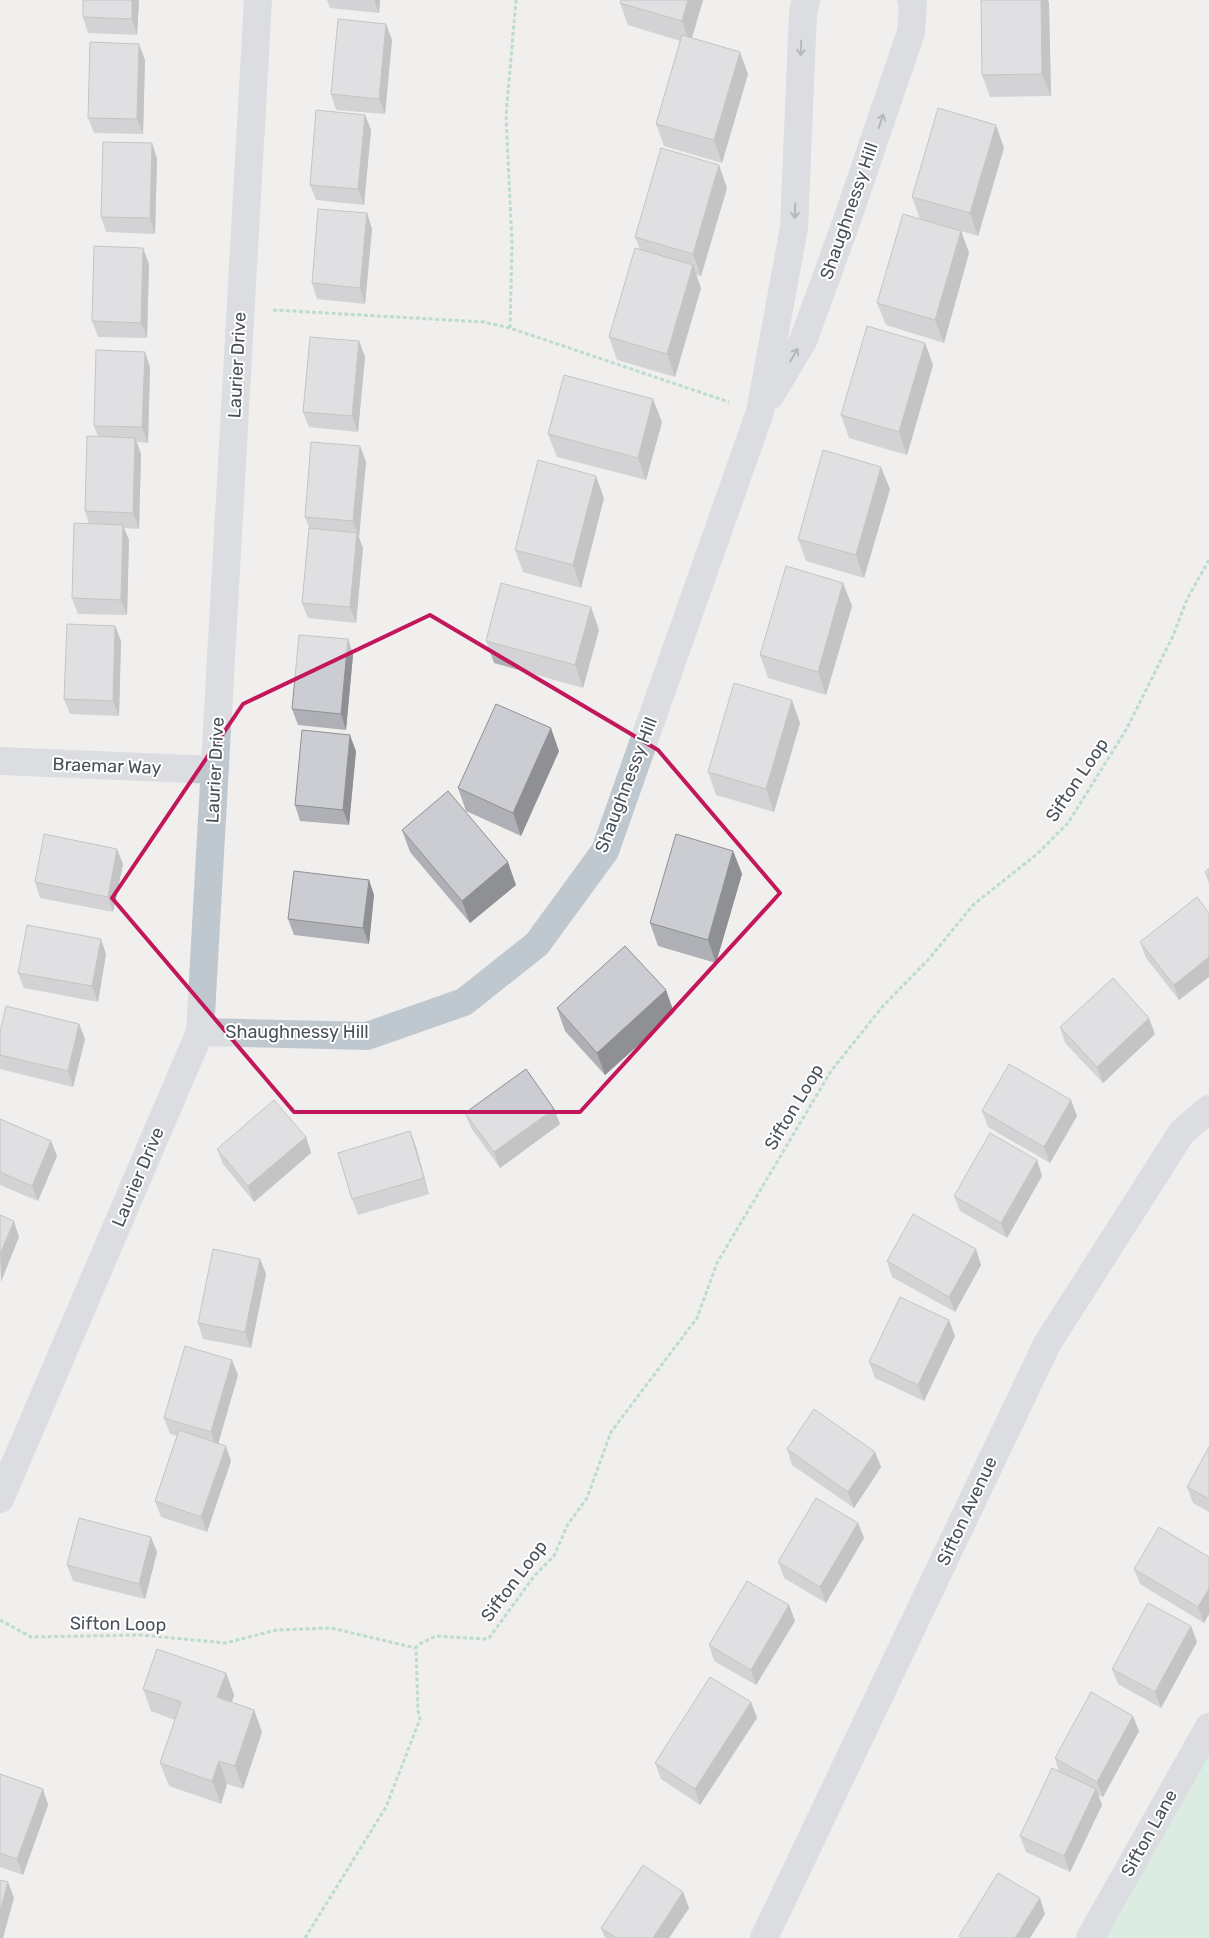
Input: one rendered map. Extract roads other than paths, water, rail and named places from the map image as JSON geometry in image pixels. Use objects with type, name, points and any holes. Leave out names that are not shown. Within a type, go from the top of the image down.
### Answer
[{"type":"street","name":"Laurier Drive","points":[[0,1499],[200,1032],[258,0]]},
{"type":"street","name":"Shaughnessy Hill","points":[[200,1032],[367,1036],[464,1002],[537,944],[605,851],[760,412],[794,228],[803,12],[806,0]]},
{"type":"street","name":"Shaughnessy Hill","points":[[760,412],[803,341],[846,223],[911,32],[913,4],[911,0]]},
{"type":"street","name":"Braemar Way","points":[[0,761],[215,770]]},
{"type":"street","name":"Sifton Avenue","points":[[764,1938],[1046,1344],[1182,1132],[1209,1109]]},
{"type":"street","name":"Sifton Lane","points":[[1090,1938],[1209,1727]]}]
